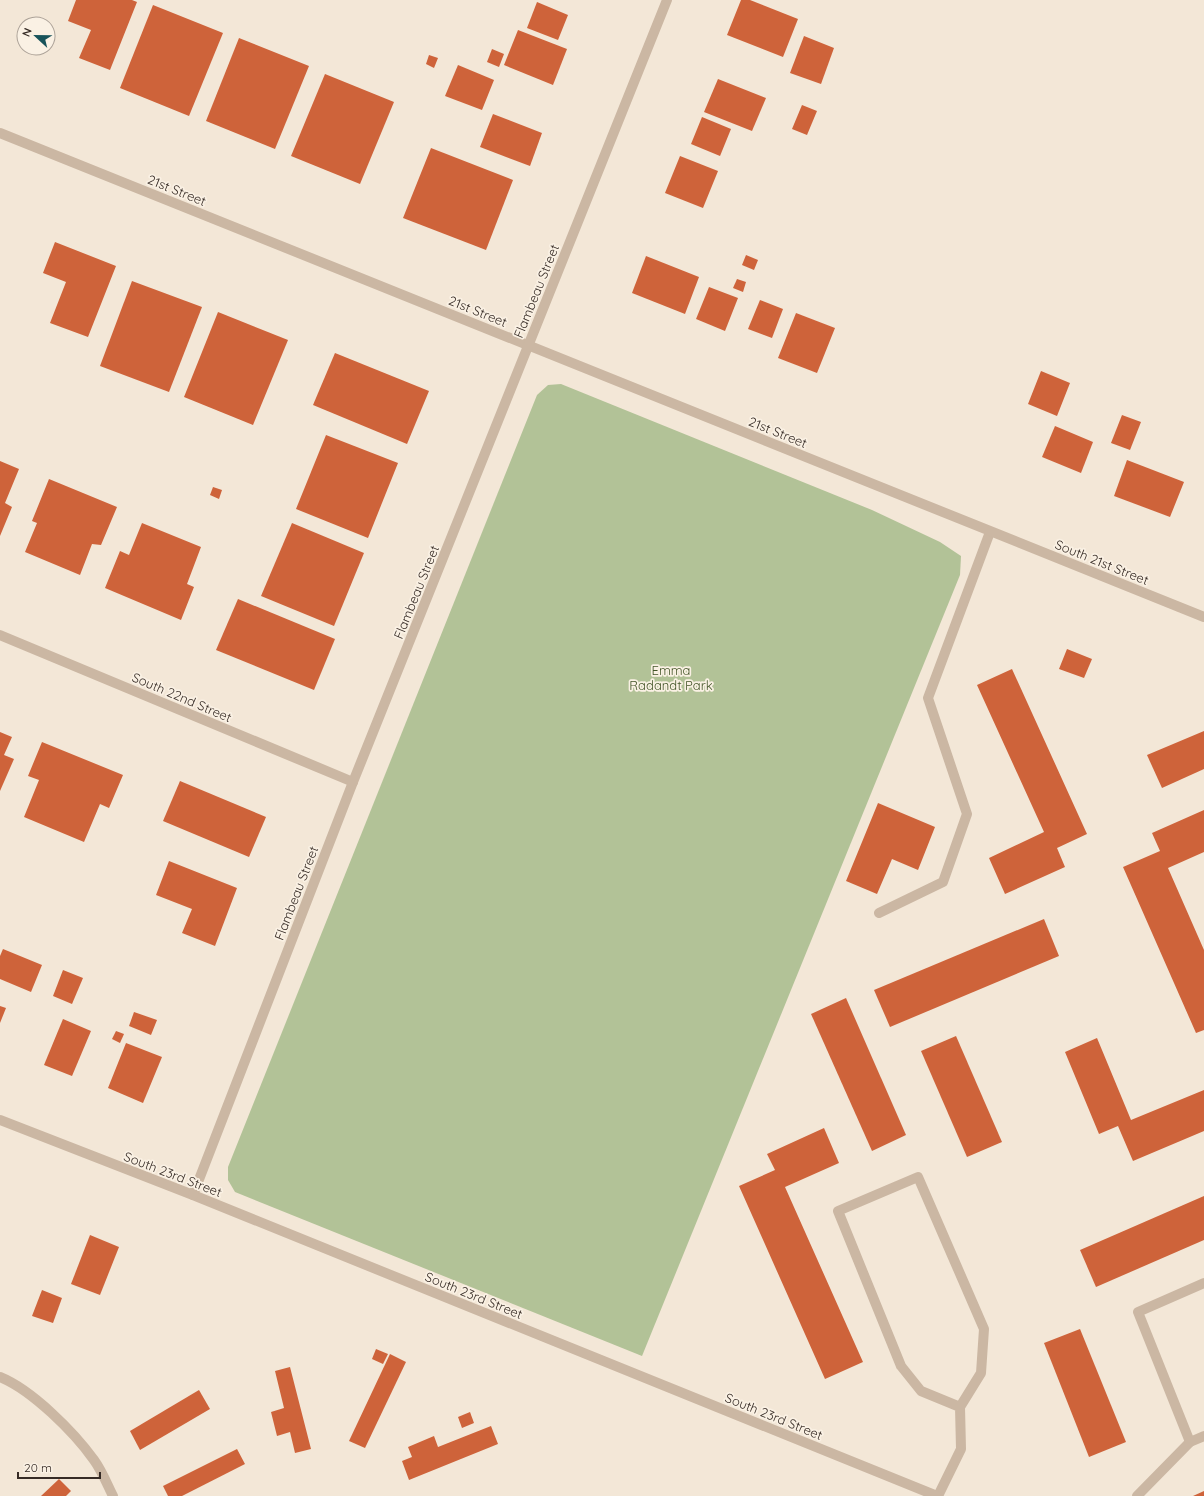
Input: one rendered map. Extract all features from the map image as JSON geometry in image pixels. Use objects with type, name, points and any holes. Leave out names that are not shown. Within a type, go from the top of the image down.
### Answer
[{"type":"street","name":"Flambeau Street","points":[[193,1195],[353,782],[667,0]]},
{"type":"street","name":"21st Street","points":[[0,133],[990,532]]},
{"type":"street","name":"South 21st Street","points":[[990,532],[1204,617]]},
{"type":"street","points":[[879,913],[943,882],[967,814],[928,698],[990,532]]},
{"type":"street","name":"South 22nd Street","points":[[0,635],[353,782]]},
{"type":"street","name":"South 23rd Street","points":[[0,1120],[193,1195],[938,1496]]},
{"type":"street","points":[[938,1496],[961,1449],[960,1407],[981,1373],[984,1329],[918,1177],[838,1211],[901,1366],[921,1391],[960,1407]]},
{"type":"street","points":[[1190,1442],[1138,1312],[1204,1283]]},
{"type":"street","points":[[0,1377],[12,1382],[56,1417],[95,1461],[113,1496]]},
{"type":"street","points":[[1137,1496],[1190,1442],[1204,1436]]},
{"type":"green space","name":"Emma Radandt Park","points":[[561,384],[872,510],[940,542],[961,556],[960,575],[642,1356],[235,1192],[228,1180],[228,1167],[537,395],[548,385]]},
{"type":"building","points":[[76,0],[132,0],[137,2],[110,70],[79,58],[91,30],[68,21]]},
{"type":"building","points":[[741,0],[750,0],[798,19],[783,57],[727,35]]},
{"type":"building","points":[[537,2],[568,15],[558,40],[527,28]]},
{"type":"building","points":[[153,5],[223,33],[189,116],[120,88]]},
{"type":"building","points":[[518,30],[567,49],[553,85],[504,65]]},
{"type":"building","points":[[804,36],[834,48],[821,84],[790,73]]},
{"type":"building","points":[[239,38],[309,66],[275,149],[206,121]]},
{"type":"building","points":[[492,49],[504,54],[499,67],[487,62]]},
{"type":"building","points":[[429,55],[438,58],[434,68],[426,64]]},
{"type":"building","points":[[458,65],[494,80],[482,110],[445,96]]},
{"type":"building","points":[[325,74],[394,102],[360,184],[291,156]]},
{"type":"building","points":[[718,79],[766,98],[752,131],[704,112]]},
{"type":"building","points":[[802,105],[817,111],[807,135],[792,129]]},
{"type":"building","points":[[493,114],[542,133],[530,166],[480,147]]},
{"type":"building","points":[[702,117],[731,129],[720,156],[691,144]]},
{"type":"building","points":[[431,148],[513,180],[486,250],[403,218]]},
{"type":"building","points":[[680,156],[718,171],[703,208],[665,193]]},
{"type":"building","points":[[55,242],[116,266],[88,337],[50,323],[66,282],[43,273]]},
{"type":"building","points":[[746,255],[758,260],[754,270],[742,265]]},
{"type":"building","points":[[646,256],[699,277],[685,314],[632,293]]},
{"type":"building","points":[[737,279],[746,282],[743,292],[733,288]]},
{"type":"building","points":[[132,281],[202,307],[169,392],[100,366]]},
{"type":"building","points":[[709,287],[738,298],[725,331],[696,319]]},
{"type":"building","points":[[760,300],[783,309],[772,338],[748,329]]},
{"type":"building","points":[[218,312],[288,340],[253,425],[184,397]]},
{"type":"building","points":[[796,313],[835,328],[817,373],[778,358]]},
{"type":"building","points":[[335,353],[429,391],[407,444],[313,405]]},
{"type":"building","points":[[1041,371],[1070,383],[1057,416],[1028,404]]},
{"type":"building","points":[[1122,415],[1141,422],[1130,450],[1111,443]]},
{"type":"building","points":[[1055,426],[1093,442],[1081,473],[1042,457]]},
{"type":"building","points":[[326,435],[398,463],[368,538],[296,509]]},
{"type":"building","points":[[1127,460],[1184,482],[1170,517],[1114,496]]},
{"type":"building","points":[[0,461],[19,469],[5,503],[12,507],[0,536]]},
{"type":"building","points":[[49,479],[117,507],[101,545],[92,544],[80,575],[25,552],[37,523],[32,521]]},
{"type":"building","points":[[213,487],[222,490],[219,499],[210,495]]},
{"type":"building","points":[[142,523],[201,547],[187,584],[194,587],[181,620],[105,588],[120,551],[129,555]]},
{"type":"building","points":[[292,523],[364,553],[334,626],[261,596]]},
{"type":"building","points":[[238,599],[335,639],[314,690],[216,650]]},
{"type":"building","points":[[1067,649],[1092,659],[1084,678],[1059,669]]},
{"type":"building","points":[[1012,669],[1087,834],[1057,848],[1065,867],[1005,894],[989,858],[1044,832],[977,685]]},
{"type":"building","points":[[1204,731],[1204,769],[1162,788],[1147,755]]},
{"type":"building","points":[[0,732],[12,737],[4,755],[14,759],[0,791]]},
{"type":"building","points":[[42,742],[123,775],[109,808],[100,804],[84,842],[24,817],[39,780],[28,776]]},
{"type":"building","points":[[180,781],[266,817],[249,857],[163,821]]},
{"type":"building","points":[[878,803],[935,827],[918,870],[892,859],[877,894],[846,881]]},
{"type":"building","points":[[1204,810],[1204,852],[1168,868],[1204,950],[1204,1030],[1196,1033],[1123,867],[1160,851],[1152,833]]},
{"type":"building","points":[[169,861],[237,888],[215,946],[182,933],[192,909],[156,895]]},
{"type":"building","points":[[1044,919],[1059,956],[890,1027],[874,990]]},
{"type":"building","points":[[3,949],[42,965],[31,992],[0,979],[0,956]]},
{"type":"building","points":[[63,970],[83,978],[72,1004],[53,996]]},
{"type":"building","points":[[846,998],[906,1135],[872,1151],[811,1014]]},
{"type":"building","points":[[0,1006],[6,1008],[0,1023]]},
{"type":"building","points":[[134,1012],[157,1020],[151,1035],[129,1026]]},
{"type":"building","points":[[63,1019],[91,1031],[72,1076],[44,1065]]},
{"type":"building","points":[[116,1031],[124,1034],[120,1043],[112,1039]]},
{"type":"building","points":[[956,1036],[1002,1142],[967,1157],[921,1051]]},
{"type":"building","points":[[1097,1038],[1131,1120],[1204,1090],[1204,1131],[1133,1161],[1118,1126],[1099,1134],[1065,1052]]},
{"type":"building","points":[[126,1043],[162,1057],[143,1103],[108,1088]]},
{"type":"building","points":[[824,1128],[839,1163],[785,1187],[863,1362],[825,1379],[739,1186],[775,1170],[767,1154]]},
{"type":"building","points":[[1204,1196],[1204,1240],[1096,1287],[1080,1250]]},
{"type":"building","points":[[90,1235],[119,1247],[100,1295],[71,1284]]},
{"type":"building","points":[[42,1290],[62,1298],[53,1323],[32,1316]]},
{"type":"building","points":[[1080,1329],[1126,1442],[1089,1457],[1044,1343]]},
{"type":"building","points":[[376,1349],[388,1354],[383,1364],[372,1359]]},
{"type":"building","points":[[390,1354],[406,1362],[365,1448],[349,1441]]},
{"type":"building","points":[[290,1367],[311,1449],[295,1453],[290,1432],[277,1436],[271,1412],[284,1408],[275,1371]]},
{"type":"building","points":[[199,1390],[210,1409],[140,1450],[130,1431]]},
{"type":"building","points":[[470,1412],[474,1423],[462,1428],[458,1417]]},
{"type":"building","points":[[491,1426],[498,1444],[409,1480],[402,1461],[412,1457],[408,1447],[434,1436],[438,1447]]},
{"type":"building","points":[[237,1449],[245,1464],[182,1496],[168,1496],[163,1486]]},
{"type":"building","points":[[59,1479],[71,1491],[66,1496],[41,1496]]},
{"type":"building","points":[[1204,1491],[1204,1496],[1193,1496]]}]
